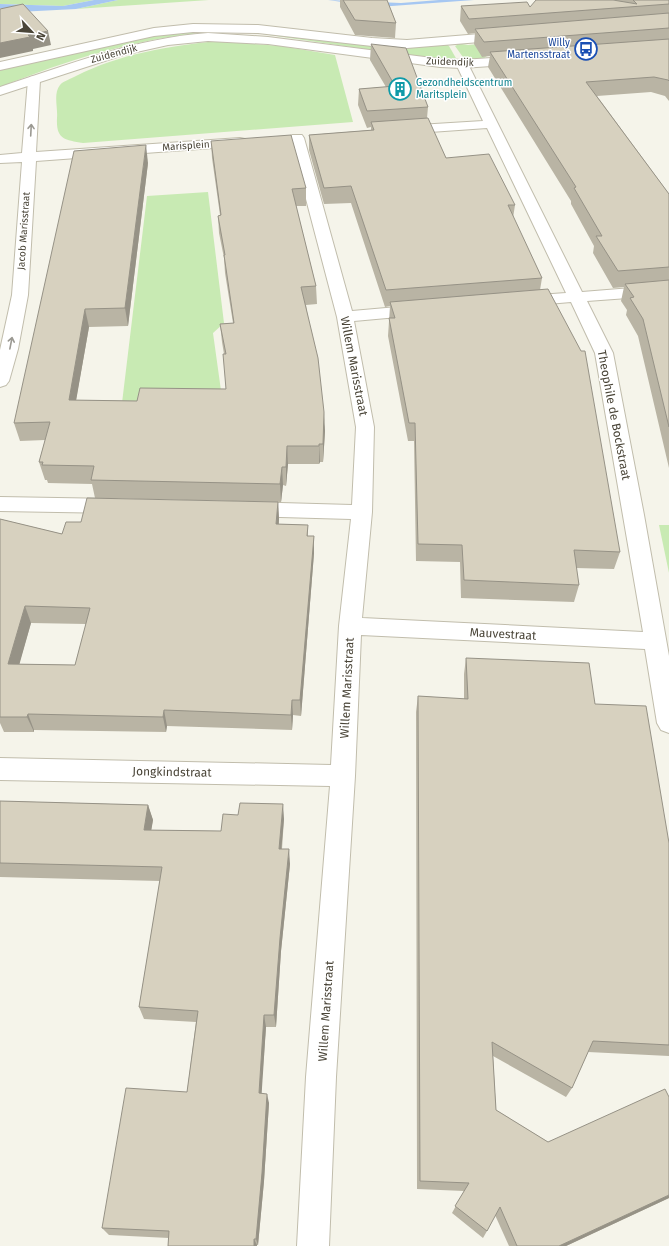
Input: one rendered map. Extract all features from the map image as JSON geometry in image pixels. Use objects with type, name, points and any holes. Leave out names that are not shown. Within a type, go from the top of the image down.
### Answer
[{"type":"street","name":"Zuidendijk","points":[[0,66],[154,32],[193,28],[233,32],[268,40],[394,58],[462,64],[534,59]]},
{"type":"street","name":"Zuidendijk","points":[[0,92],[96,58],[127,50],[175,40],[233,32],[274,30],[372,42],[407,44],[513,36]]},
{"type":"street","name":"Theophile de Bockstraat","points":[[462,64],[604,353],[656,641],[669,723]]},
{"type":"street","name":"Jacob Marisstraat","points":[[0,381],[10,349],[20,296],[34,80]]},
{"type":"street","points":[[390,131],[491,124]]},
{"type":"street","points":[[281,139],[312,137]]},
{"type":"street","name":"Willem Marisstraat","points":[[297,138],[345,317],[365,427],[362,512],[350,626],[343,776],[321,1077],[313,1246]]},
{"type":"street","name":"Marisplein","points":[[0,159],[250,141]]},
{"type":"street","points":[[507,303],[669,290]]},
{"type":"street","points":[[345,317],[438,309]]},
{"type":"street","points":[[0,504],[134,507]]},
{"type":"street","points":[[228,509],[362,512]]},
{"type":"street","name":"Mauvestraat","points":[[350,626],[656,641]]},
{"type":"street","name":"Jongkindstraat","points":[[0,769],[343,776]]},
{"type":"green space","points":[[0,0],[94,0],[63,6],[0,4]]},
{"type":"green space","points":[[118,0],[209,0],[76,9]]},
{"type":"green space","points":[[242,31],[446,44],[449,46],[457,60],[412,56]]},
{"type":"green space","points":[[191,32],[211,32],[156,39],[103,52],[77,59],[0,87],[0,70],[149,36]]},
{"type":"green space","points":[[568,36],[488,55],[483,59],[465,60],[455,46],[457,45],[456,43],[468,45]]},
{"type":"green space","points":[[217,41],[281,46],[335,55],[353,122],[83,143],[71,141],[62,137],[60,134],[57,125],[56,96],[60,85],[63,82],[92,68],[145,52],[181,45]]},
{"type":"green space","points":[[208,192],[224,323],[213,333],[223,405],[122,403],[147,196]]},
{"type":"green space","points":[[659,525],[669,525],[669,573]]},
{"type":"water","points":[[94,0],[118,0],[76,9],[18,12],[0,8],[0,4],[63,6]]},
{"type":"water","points":[[328,0],[401,3],[439,0],[474,0],[378,7]]},
{"type":"building","points":[[343,0],[387,0],[396,23],[355,20]]},
{"type":"building","points":[[536,0],[613,0],[637,4],[633,0],[669,0],[669,4],[469,19],[461,6],[527,2],[530,7]]},
{"type":"building","points":[[23,4],[48,31],[28,35],[30,37],[0,43],[0,9]]},
{"type":"building","points":[[669,13],[669,28],[484,42],[475,29]]},
{"type":"building","points":[[669,39],[669,81],[654,77],[586,82],[669,194],[669,267],[618,271],[596,236],[602,236],[574,188],[576,187],[490,52]]},
{"type":"building","points":[[371,44],[406,48],[428,107],[367,111],[359,89],[395,86]]},
{"type":"building","points":[[428,118],[446,158],[489,154],[515,205],[508,205],[542,278],[386,290],[351,186],[324,188],[309,135],[374,130],[371,122]]},
{"type":"building","points":[[291,135],[306,188],[292,189],[316,286],[301,287],[318,358],[324,412],[323,444],[319,444],[319,446],[287,446],[286,467],[282,467],[280,484],[91,480],[94,466],[42,465],[43,462],[39,462],[50,422],[14,423],[74,151],[146,145],[125,308],[85,309],[69,400],[137,401],[140,388],[226,389],[223,354],[226,354],[220,324],[234,323],[218,216],[221,215],[211,141]]},
{"type":"building","points":[[669,280],[669,427],[643,319],[630,298],[634,297],[625,284]]},
{"type":"building","points":[[548,289],[581,351],[585,351],[620,552],[574,550],[579,585],[464,580],[462,545],[418,544],[415,423],[409,423],[389,318],[395,318],[390,302]]},
{"type":"building","points":[[87,498],[278,502],[276,524],[308,525],[307,536],[314,536],[300,700],[292,700],[291,715],[164,710],[163,717],[28,714],[27,717],[0,717],[0,519],[62,534],[66,522],[81,522]],"holes":[[[25,606],[90,608],[75,665],[8,664]]]},
{"type":"building","points":[[466,658],[589,663],[595,704],[646,706],[669,843],[669,1045],[593,1041],[572,1088],[492,1042],[496,1110],[548,1142],[665,1089],[669,1097],[669,1195],[559,1246],[517,1246],[500,1207],[487,1231],[455,1206],[469,1183],[420,1181],[418,696],[468,699]]},
{"type":"building","points":[[0,801],[148,805],[144,830],[221,831],[223,814],[238,815],[240,803],[283,804],[279,849],[289,849],[274,1015],[264,1015],[259,1093],[267,1094],[262,1173],[256,1239],[254,1239],[254,1246],[168,1246],[169,1231],[102,1228],[126,1088],[187,1092],[198,1011],[139,1007],[162,867],[0,863]]},
{"type":"place","name":"Willy Martensstraat","points":[[586,49]]},
{"type":"place","name":"Gezondheidscentrum Maritsplein","points":[[400,89]]}]
